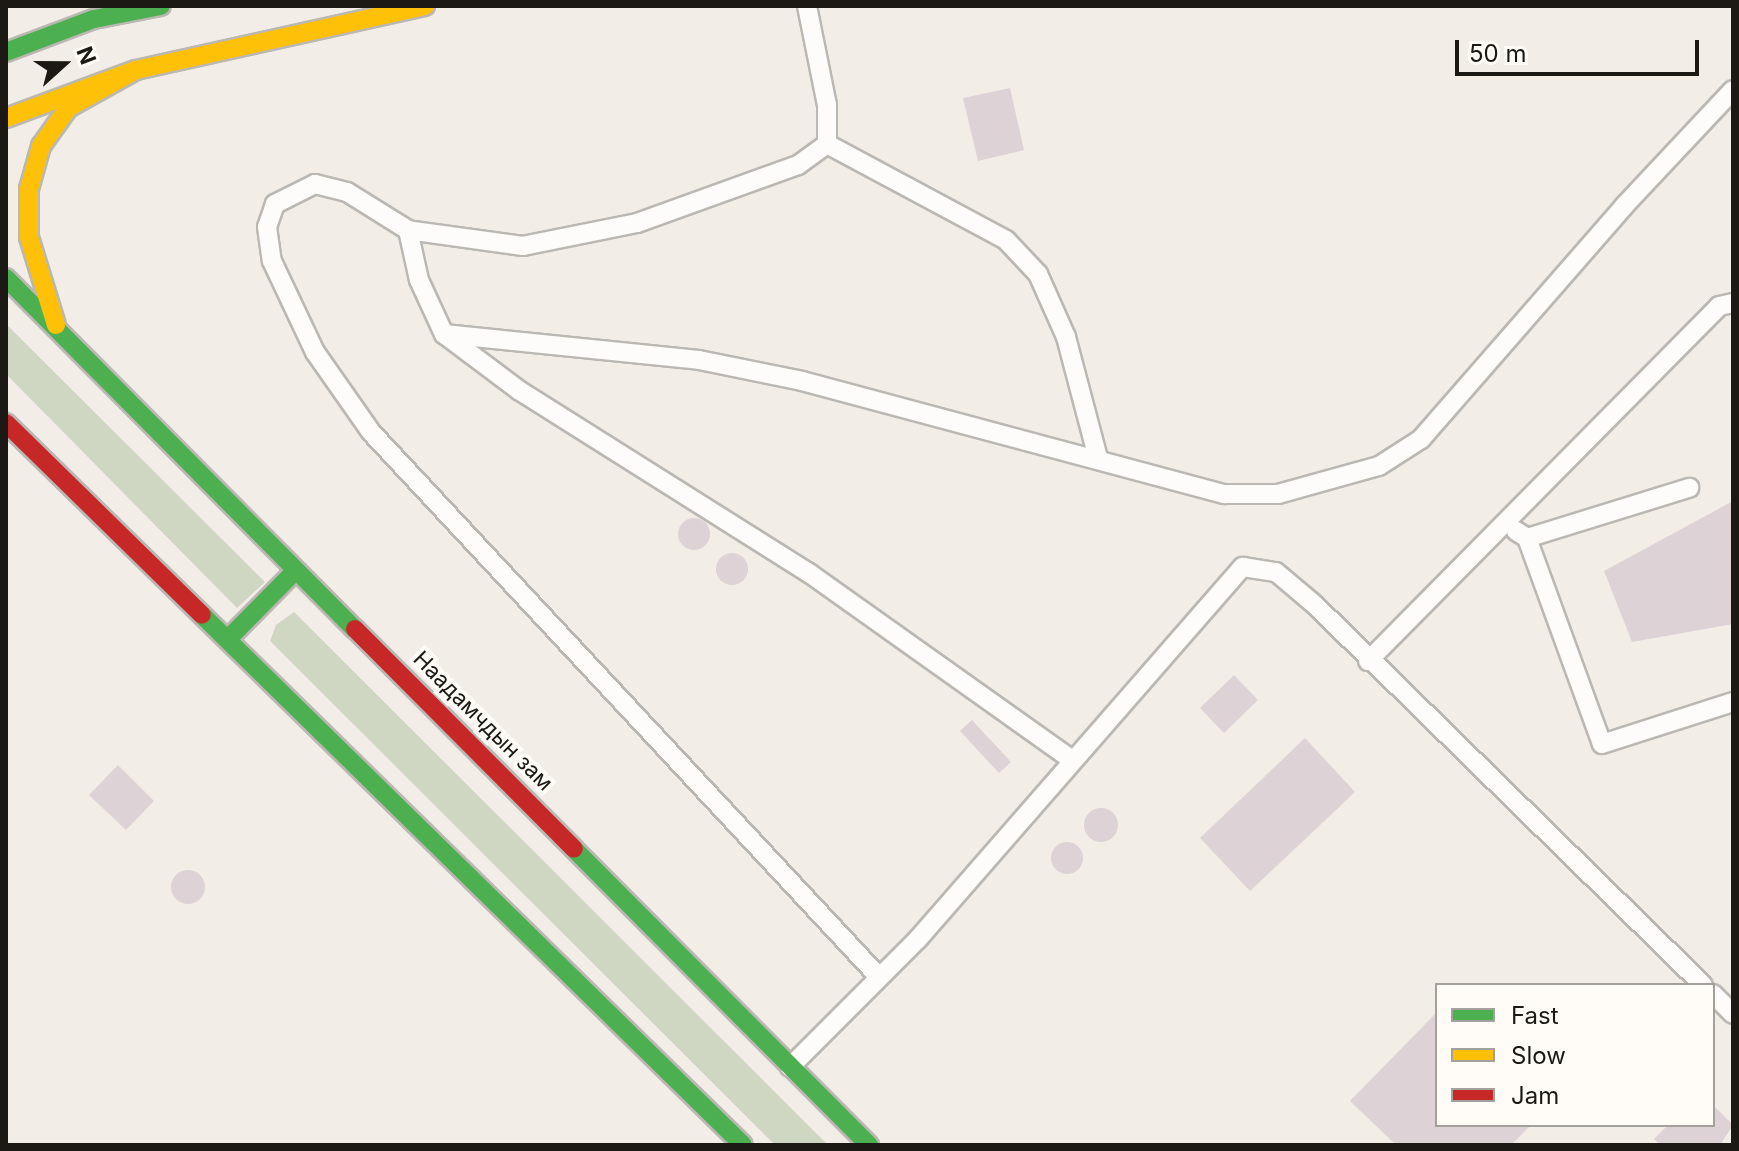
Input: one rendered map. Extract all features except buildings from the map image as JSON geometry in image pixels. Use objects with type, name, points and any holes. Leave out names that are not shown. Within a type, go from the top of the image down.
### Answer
[{"type":"main road","points":[[6,52],[94,19],[161,6]]},
{"type":"main road","points":[[6,118],[136,70],[425,6]]},
{"type":"main road","points":[[59,335],[29,237],[29,189],[41,146],[68,108],[136,70]]},
{"type":"main road","name":"Наадамчдын зам","points":[[6,278],[59,335],[869,1145]]},
{"type":"main road","points":[[6,423],[743,1145]]},
{"type":"main road","points":[[228,639],[295,571]]},
{"type":"lane","points":[[807,6],[827,105],[827,144]]},
{"type":"lane","points":[[444,334],[699,360],[802,381],[1224,494],[1278,494],[1379,466],[1421,439],[1624,206],[1733,90]]},
{"type":"lane","points":[[827,144],[798,165],[637,223],[523,246],[408,230],[347,192],[315,184],[275,204],[267,227],[272,261],[315,352],[371,432],[879,977]]},
{"type":"lane","points":[[827,144],[1006,240],[1038,274],[1066,337],[1098,458]]},
{"type":"lane","points":[[408,230],[419,280],[444,334],[520,391],[809,573],[1071,759]]},
{"type":"lane","points":[[1368,661],[1726,305],[1733,292]]},
{"type":"lane","points":[[1527,538],[1689,488]]},
{"type":"lane","points":[[1504,523],[1527,538],[1602,744],[1733,702]]},
{"type":"lane","points":[[790,1067],[918,939],[1071,759],[1243,567],[1276,572],[1701,983]]},
{"type":"lane","points":[[1715,996],[1733,1014]]},
{"type":"green space","points":[[6,324],[265,582],[237,608],[6,374]]},
{"type":"green space","points":[[294,612],[828,1145],[775,1145],[270,641],[276,625]]},
{"type":"traffic: fast","points":[[6,52],[94,19],[161,6]]},
{"type":"traffic: fast","points":[[6,278],[355,629]]},
{"type":"traffic: fast","points":[[228,639],[295,571]]},
{"type":"traffic: fast","points":[[202,615],[743,1145]]},
{"type":"traffic: fast","points":[[574,849],[869,1145]]},
{"type":"traffic: slow","points":[[6,118],[136,70],[425,6]]},
{"type":"traffic: slow","points":[[56,325],[29,237],[29,189],[41,146],[68,108],[136,70]]},
{"type":"traffic: jam","points":[[6,423],[202,615]]},
{"type":"traffic: jam","points":[[355,629],[574,849]]}]
